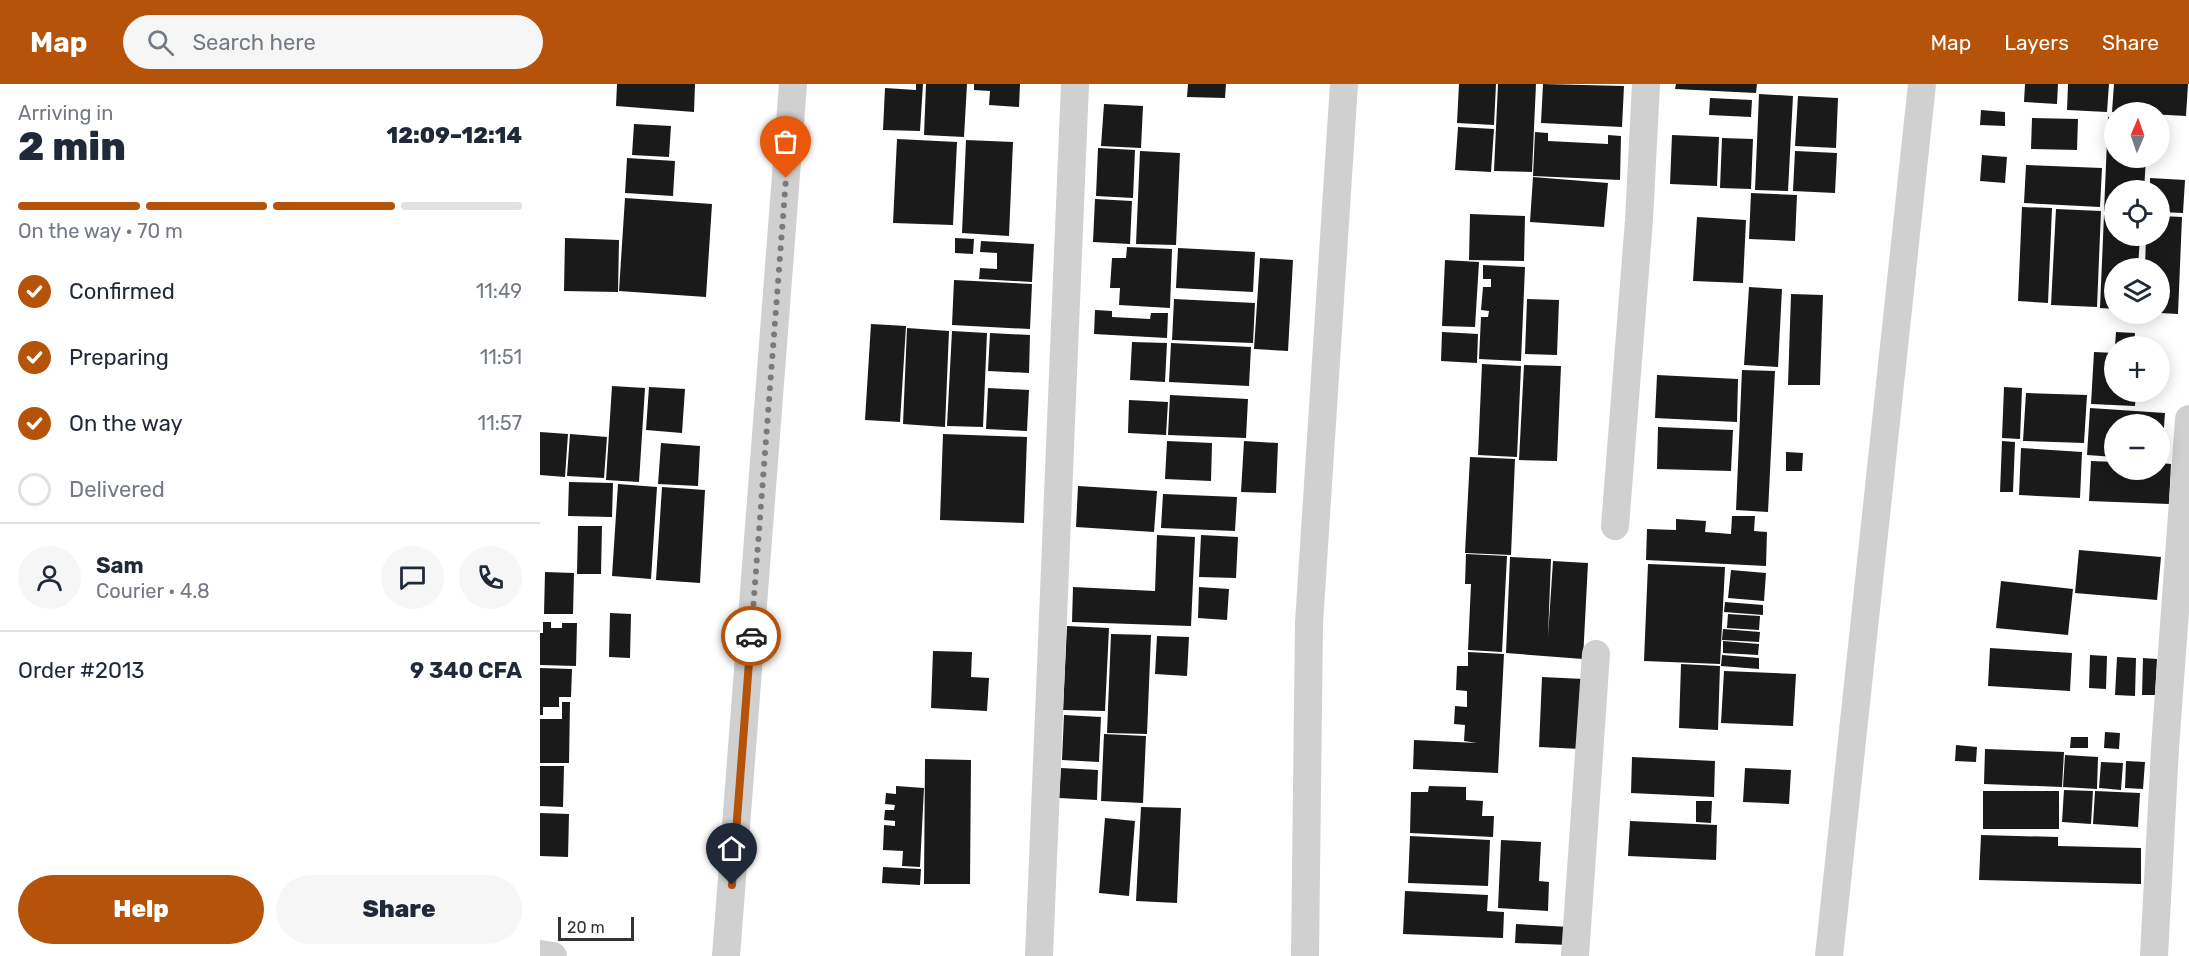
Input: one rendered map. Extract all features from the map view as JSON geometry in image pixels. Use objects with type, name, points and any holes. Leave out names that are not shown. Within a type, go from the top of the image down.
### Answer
[{"type":"street","points":[[726,956],[793,84]]},
{"type":"street","points":[[1039,956],[1075,84]]},
{"type":"street","points":[[1305,956],[1309,623],[1344,84]]},
{"type":"street","points":[[1615,526],[1639,220],[1646,84]]},
{"type":"street","points":[[1829,956],[1922,84]]},
{"type":"street","points":[[2154,956],[2165,748],[2189,419]]},
{"type":"street","points":[[1575,956],[1596,654]]},
{"type":"street","points":[[540,954],[553,956]]},
{"type":"building","points":[[617,84],[695,84],[694,112],[616,106]]},
{"type":"building","points":[[916,84],[923,84],[920,131],[883,130],[885,88],[916,90]]},
{"type":"building","points":[[926,84],[967,84],[964,137],[924,135]]},
{"type":"building","points":[[974,84],[1020,84],[1019,107],[989,105],[990,91],[974,90]]},
{"type":"building","points":[[1188,84],[1226,84],[1225,98],[1187,97]]},
{"type":"building","points":[[1459,84],[1496,84],[1494,125],[1457,123]]},
{"type":"building","points":[[1498,84],[1536,84],[1532,172],[1494,171]]},
{"type":"building","points":[[1543,84],[1624,86],[1622,127],[1541,123]]},
{"type":"building","points":[[1676,84],[1757,84],[1756,93],[1675,89]]},
{"type":"building","points":[[2025,84],[2058,84],[2057,104],[2024,102]]},
{"type":"building","points":[[2068,84],[2109,84],[2108,102],[2104,102],[2104,112],[2067,110]]},
{"type":"building","points":[[2114,84],[2188,84],[2186,116],[2170,115],[2170,102],[2113,102]]},
{"type":"building","points":[[1759,94],[1793,96],[1788,191],[1755,190]]},
{"type":"building","points":[[1798,96],[1838,98],[1836,148],[1795,146]]},
{"type":"building","points":[[1710,98],[1752,100],[1751,117],[1709,115]]},
{"type":"building","points":[[1104,104],[1143,106],[1141,148],[1101,146]]},
{"type":"building","points":[[1981,110],[2005,112],[2005,126],[1980,125]]},
{"type":"building","points":[[2032,118],[2078,119],[2077,150],[2031,149]]},
{"type":"building","points":[[634,124],[671,126],[669,157],[632,155]]},
{"type":"building","points":[[1458,127],[1494,129],[1491,172],[1455,170]]},
{"type":"building","points":[[1535,132],[1548,133],[1548,141],[1608,144],[1608,135],[1621,136],[1620,180],[1533,176]]},
{"type":"building","points":[[1672,135],[1719,137],[1717,186],[1670,184]]},
{"type":"building","points":[[1722,138],[1753,139],[1751,189],[1720,188]]},
{"type":"building","points":[[897,139],[957,142],[953,225],[893,223]]},
{"type":"building","points":[[966,140],[1013,142],[1009,236],[962,233]]},
{"type":"building","points":[[1098,148],[1135,150],[1133,198],[1096,196]]},
{"type":"building","points":[[1140,151],[1180,153],[1176,245],[1136,244]]},
{"type":"building","points":[[1795,151],[1837,153],[1835,193],[1793,191]]},
{"type":"building","points":[[1982,155],[2007,157],[2005,183],[1980,181]]},
{"type":"building","points":[[627,158],[675,161],[673,196],[625,193]]},
{"type":"building","points":[[2026,165],[2102,168],[2100,207],[2024,203]]},
{"type":"building","points":[[2106,168],[2145,168],[2145,180],[2105,180]]},
{"type":"building","points":[[1533,177],[1608,183],[1604,227],[1530,222]]},
{"type":"building","points":[[2150,178],[2185,180],[2183,213],[2170,212],[2170,180],[2150,180]]},
{"type":"building","points":[[1751,193],[1797,195],[1795,241],[1749,239]]},
{"type":"building","points":[[625,198],[712,204],[706,297],[619,291]]},
{"type":"building","points":[[1095,199],[1132,201],[1130,244],[1093,242]]},
{"type":"building","points":[[2022,207],[2052,208],[2048,303],[2018,301]]},
{"type":"building","points":[[2056,209],[2101,211],[2097,307],[2051,305]]},
{"type":"building","points":[[1470,214],[1525,216],[1524,261],[1469,260]]},
{"type":"building","points":[[2104,215],[2104,246],[2139,246],[2139,258],[2104,258],[2104,308],[2100,308]]},
{"type":"building","points":[[2170,216],[2182,217],[2178,314],[2170,314],[2170,258],[2145,258],[2146,246],[2170,246]]},
{"type":"building","points":[[1697,217],[1746,220],[1743,283],[1693,281]]},
{"type":"building","points":[[565,238],[619,240],[618,292],[564,291]]},
{"type":"building","points":[[955,238],[974,239],[973,254],[955,253]]},
{"type":"building","points":[[981,241],[1034,244],[1032,282],[979,279],[980,268],[997,269],[997,253],[980,252]]},
{"type":"building","points":[[1127,247],[1172,249],[1170,308],[1119,305],[1120,288],[1110,288],[1112,258],[1126,258]]},
{"type":"building","points":[[1178,248],[1255,252],[1253,292],[1176,288]]},
{"type":"building","points":[[1260,258],[1293,260],[1288,351],[1254,349]]},
{"type":"building","points":[[1445,260],[1479,262],[1475,327],[1442,326]]},
{"type":"building","points":[[1483,265],[1525,267],[1521,361],[1479,359],[1481,317],[1488,317],[1489,311],[1481,310],[1483,287],[1491,287],[1491,279],[1483,279]]},
{"type":"building","points":[[954,280],[1032,284],[1030,329],[952,325]]},
{"type":"building","points":[[1749,287],[1782,289],[1778,367],[1744,365]]},
{"type":"building","points":[[1791,294],[1823,295],[1820,385],[1788,385]]},
{"type":"building","points":[[1174,299],[1255,303],[1253,343],[1172,340]]},
{"type":"building","points":[[1527,299],[1559,300],[1557,355],[1525,354]]},
{"type":"building","points":[[1095,310],[1112,311],[1112,317],[1150,319],[1151,313],[1168,313],[1167,338],[1094,334]]},
{"type":"building","points":[[871,324],[906,326],[900,422],[865,420]]},
{"type":"building","points":[[907,328],[949,331],[945,427],[903,424]]},
{"type":"building","points":[[952,331],[987,333],[983,427],[947,426]]},
{"type":"building","points":[[1442,332],[1478,334],[1477,363],[1441,361]]},
{"type":"building","points":[[2116,332],[2135,333],[2135,336],[2116,336]]},
{"type":"building","points":[[990,333],[1030,335],[1029,373],[988,371]]},
{"type":"building","points":[[1132,342],[1167,343],[1165,382],[1130,380]]},
{"type":"building","points":[[1171,343],[1251,347],[1249,386],[1169,382]]},
{"type":"building","points":[[2094,352],[2104,352],[2104,402],[2135,402],[2135,406],[2091,404]]},
{"type":"building","points":[[1482,364],[1521,366],[1517,457],[1478,455]]},
{"type":"building","points":[[1524,365],[1561,366],[1557,461],[1519,460]]},
{"type":"building","points":[[1742,370],[1775,371],[1768,512],[1736,510]]},
{"type":"building","points":[[1657,375],[1738,379],[1737,422],[1655,418]]},
{"type":"building","points":[[612,386],[645,388],[639,482],[606,480]]},
{"type":"building","points":[[649,387],[685,389],[682,433],[646,430]]},
{"type":"building","points":[[2004,387],[2022,388],[2020,439],[2002,438]]},
{"type":"building","points":[[988,388],[1029,390],[1027,431],[986,429]]},
{"type":"building","points":[[2026,393],[2087,395],[2084,443],[2023,441]]},
{"type":"building","points":[[1170,395],[1248,399],[1246,438],[1168,435]]},
{"type":"building","points":[[1129,400],[1168,402],[1166,435],[1128,433]]},
{"type":"building","points":[[2090,408],[2165,413],[2104,414],[2104,456],[2087,455]]},
{"type":"building","points":[[1658,427],[1733,430],[1731,471],[1657,469]]},
{"type":"building","points":[[540,432],[568,434],[565,477],[540,475]]},
{"type":"building","points":[[570,434],[607,437],[604,478],[567,476]]},
{"type":"building","points":[[943,434],[1027,437],[1024,523],[940,520]]},
{"type":"building","points":[[1167,441],[1212,443],[1211,481],[1165,479]]},
{"type":"building","points":[[1244,441],[1278,443],[1276,493],[1241,492]]},
{"type":"building","points":[[2002,441],[2015,442],[2013,492],[2000,492]]},
{"type":"building","points":[[661,443],[700,446],[698,486],[658,484]]},
{"type":"building","points":[[2021,448],[2082,452],[2080,498],[2019,495]]},
{"type":"building","points":[[1786,452],[1803,453],[1802,471],[1786,471]]},
{"type":"building","points":[[1470,457],[1515,459],[1511,555],[1465,553]]},
{"type":"building","points":[[2091,461],[2104,462],[2104,480],[2170,480],[2171,464],[2169,504],[2089,501]]},
{"type":"building","points":[[569,482],[613,483],[612,517],[568,516]]},
{"type":"building","points":[[618,484],[657,487],[651,579],[612,576]]},
{"type":"building","points":[[1078,486],[1157,491],[1154,532],[1076,527]]},
{"type":"building","points":[[662,487],[705,490],[700,583],[656,580]]},
{"type":"building","points":[[1163,494],[1237,497],[1235,531],[1161,528]]},
{"type":"building","points":[[1732,516],[1755,516],[1754,531],[1767,532],[1766,566],[1646,560],[1647,529],[1676,530],[1676,519],[1706,521],[1705,532],[1731,534]]},
{"type":"building","points":[[578,526],[602,526],[601,574],[577,574]]},
{"type":"building","points":[[1157,535],[1195,537],[1191,626],[1072,622],[1073,587],[1155,591]]},
{"type":"building","points":[[1201,535],[1238,537],[1236,578],[1199,577]]},
{"type":"building","points":[[2079,550],[2161,557],[2157,600],[2075,593]]},
{"type":"building","points":[[1466,554],[1507,556],[1502,652],[1468,650],[1471,584],[1465,584]]},
{"type":"building","points":[[1510,557],[1551,559],[1548,637],[1553,561],[1588,563],[1583,659],[1506,653]]},
{"type":"building","points":[[1648,564],[1725,567],[1720,664],[1644,661]]},
{"type":"building","points":[[1731,570],[1766,573],[1764,601],[1728,598]]},
{"type":"building","points":[[545,572],[574,573],[573,614],[544,614]]},
{"type":"building","points":[[2001,581],[2073,589],[2068,635],[1996,628]]},
{"type":"building","points":[[1199,587],[1229,589],[1227,620],[1198,618]]},
{"type":"building","points":[[1725,602],[1763,605],[1763,615],[1724,612]]},
{"type":"building","points":[[610,613],[631,614],[630,658],[609,657]]},
{"type":"building","points":[[1728,614],[1760,616],[1759,630],[1727,628]]},
{"type":"building","points":[[543,622],[551,622],[551,628],[562,628],[562,623],[577,623],[576,666],[540,665],[540,633],[543,633]]},
{"type":"building","points":[[1067,626],[1109,628],[1105,711],[1063,710]]},
{"type":"building","points":[[1723,629],[1760,632],[1759,642],[1722,640]]},
{"type":"building","points":[[1111,634],[1151,635],[1147,734],[1107,733]]},
{"type":"building","points":[[1157,636],[1189,637],[1187,676],[1155,674]]},
{"type":"building","points":[[1723,641],[1759,644],[1758,655],[1723,653]]},
{"type":"building","points":[[1990,648],[2072,653],[2070,691],[1988,686]]},
{"type":"building","points":[[933,651],[972,652],[971,677],[989,678],[987,711],[931,708]]},
{"type":"building","points":[[1468,652],[1504,654],[1498,773],[1413,769],[1414,740],[1477,743],[1464,741],[1465,725],[1454,724],[1455,706],[1467,707],[1467,691],[1456,690],[1457,666],[1468,666]]},
{"type":"building","points":[[1722,655],[1759,658],[1759,669],[1721,666]]},
{"type":"building","points":[[2090,655],[2107,656],[2106,689],[2089,688]]},
{"type":"building","points":[[2117,657],[2136,658],[2135,696],[2115,695]]},
{"type":"building","points":[[2143,658],[2157,659],[2155,695],[2142,695]]},
{"type":"building","points":[[1681,664],[1720,666],[1718,730],[1679,728]]},
{"type":"building","points":[[540,668],[572,669],[571,697],[559,697],[559,707],[543,707],[543,715],[540,715]]},
{"type":"building","points":[[1724,671],[1796,674],[1793,726],[1721,723]]},
{"type":"building","points":[[1542,677],[1584,679],[1581,749],[1539,747]]},
{"type":"building","points":[[562,702],[570,702],[569,763],[540,763],[540,719],[562,719]]},
{"type":"building","points":[[1064,715],[1101,717],[1099,762],[1062,760]]},
{"type":"building","points":[[2105,732],[2120,733],[2119,749],[2104,748]]},
{"type":"building","points":[[1104,734],[1146,736],[1143,803],[1101,801]]},
{"type":"building","points":[[2071,737],[2088,737],[2088,748],[2070,748]]},
{"type":"building","points":[[1956,745],[1977,747],[1976,762],[1955,761]]},
{"type":"building","points":[[1985,749],[2064,752],[2062,787],[1984,784]]},
{"type":"building","points":[[2065,755],[2098,757],[2097,789],[2063,787]]},
{"type":"building","points":[[1632,757],[1715,761],[1714,797],[1631,793]]},
{"type":"building","points":[[925,759],[971,760],[970,884],[924,884]]},
{"type":"building","points":[[2126,761],[2145,762],[2143,789],[2125,788]]},
{"type":"building","points":[[2101,762],[2123,763],[2121,790],[2099,788]]},
{"type":"building","points":[[540,766],[564,766],[563,807],[540,806]]},
{"type":"building","points":[[1061,768],[1098,770],[1097,800],[1059,798]]},
{"type":"building","points":[[1745,768],[1791,770],[1789,804],[1743,802]]},
{"type":"building","points":[[896,786],[924,788],[920,867],[902,866],[903,851],[883,850],[884,825],[895,826],[895,821],[884,820],[885,810],[894,810],[895,805],[885,804],[886,793],[896,794]]},
{"type":"building","points":[[1429,786],[1466,787],[1466,800],[1483,801],[1482,816],[1494,816],[1493,837],[1410,833],[1411,792],[1428,792]]},
{"type":"building","points":[[2064,790],[2093,791],[2091,824],[2062,822]]},
{"type":"building","points":[[1983,791],[2059,791],[2059,829],[1983,829]]},
{"type":"building","points":[[2095,791],[2140,793],[2138,827],[2093,824]]},
{"type":"building","points":[[1696,801],[1712,801],[1711,823],[1696,822]]},
{"type":"building","points":[[1141,807],[1181,808],[1177,903],[1136,901]]},
{"type":"building","points":[[540,813],[569,814],[568,857],[540,856]]},
{"type":"building","points":[[1105,818],[1135,821],[1129,896],[1099,893]]},
{"type":"building","points":[[1630,821],[1717,825],[1716,860],[1628,856]]},
{"type":"building","points":[[1981,835],[2058,837],[2058,846],[2141,848],[2141,884],[1979,880]]},
{"type":"building","points":[[1410,836],[1490,840],[1488,886],[1408,883]]},
{"type":"building","points":[[1501,840],[1541,842],[1539,881],[1549,882],[1548,911],[1498,908]]},
{"type":"building","points":[[883,867],[921,869],[920,885],[882,883]]},
{"type":"building","points":[[1405,891],[1488,895],[1487,911],[1504,912],[1503,938],[1403,934]]},
{"type":"building","points":[[1516,924],[1570,927],[1569,945],[1515,943]]},
{"type":"way so far","points":[[751,636],[786,178]]},
{"type":"route","points":[[732,885],[751,636]]}]
